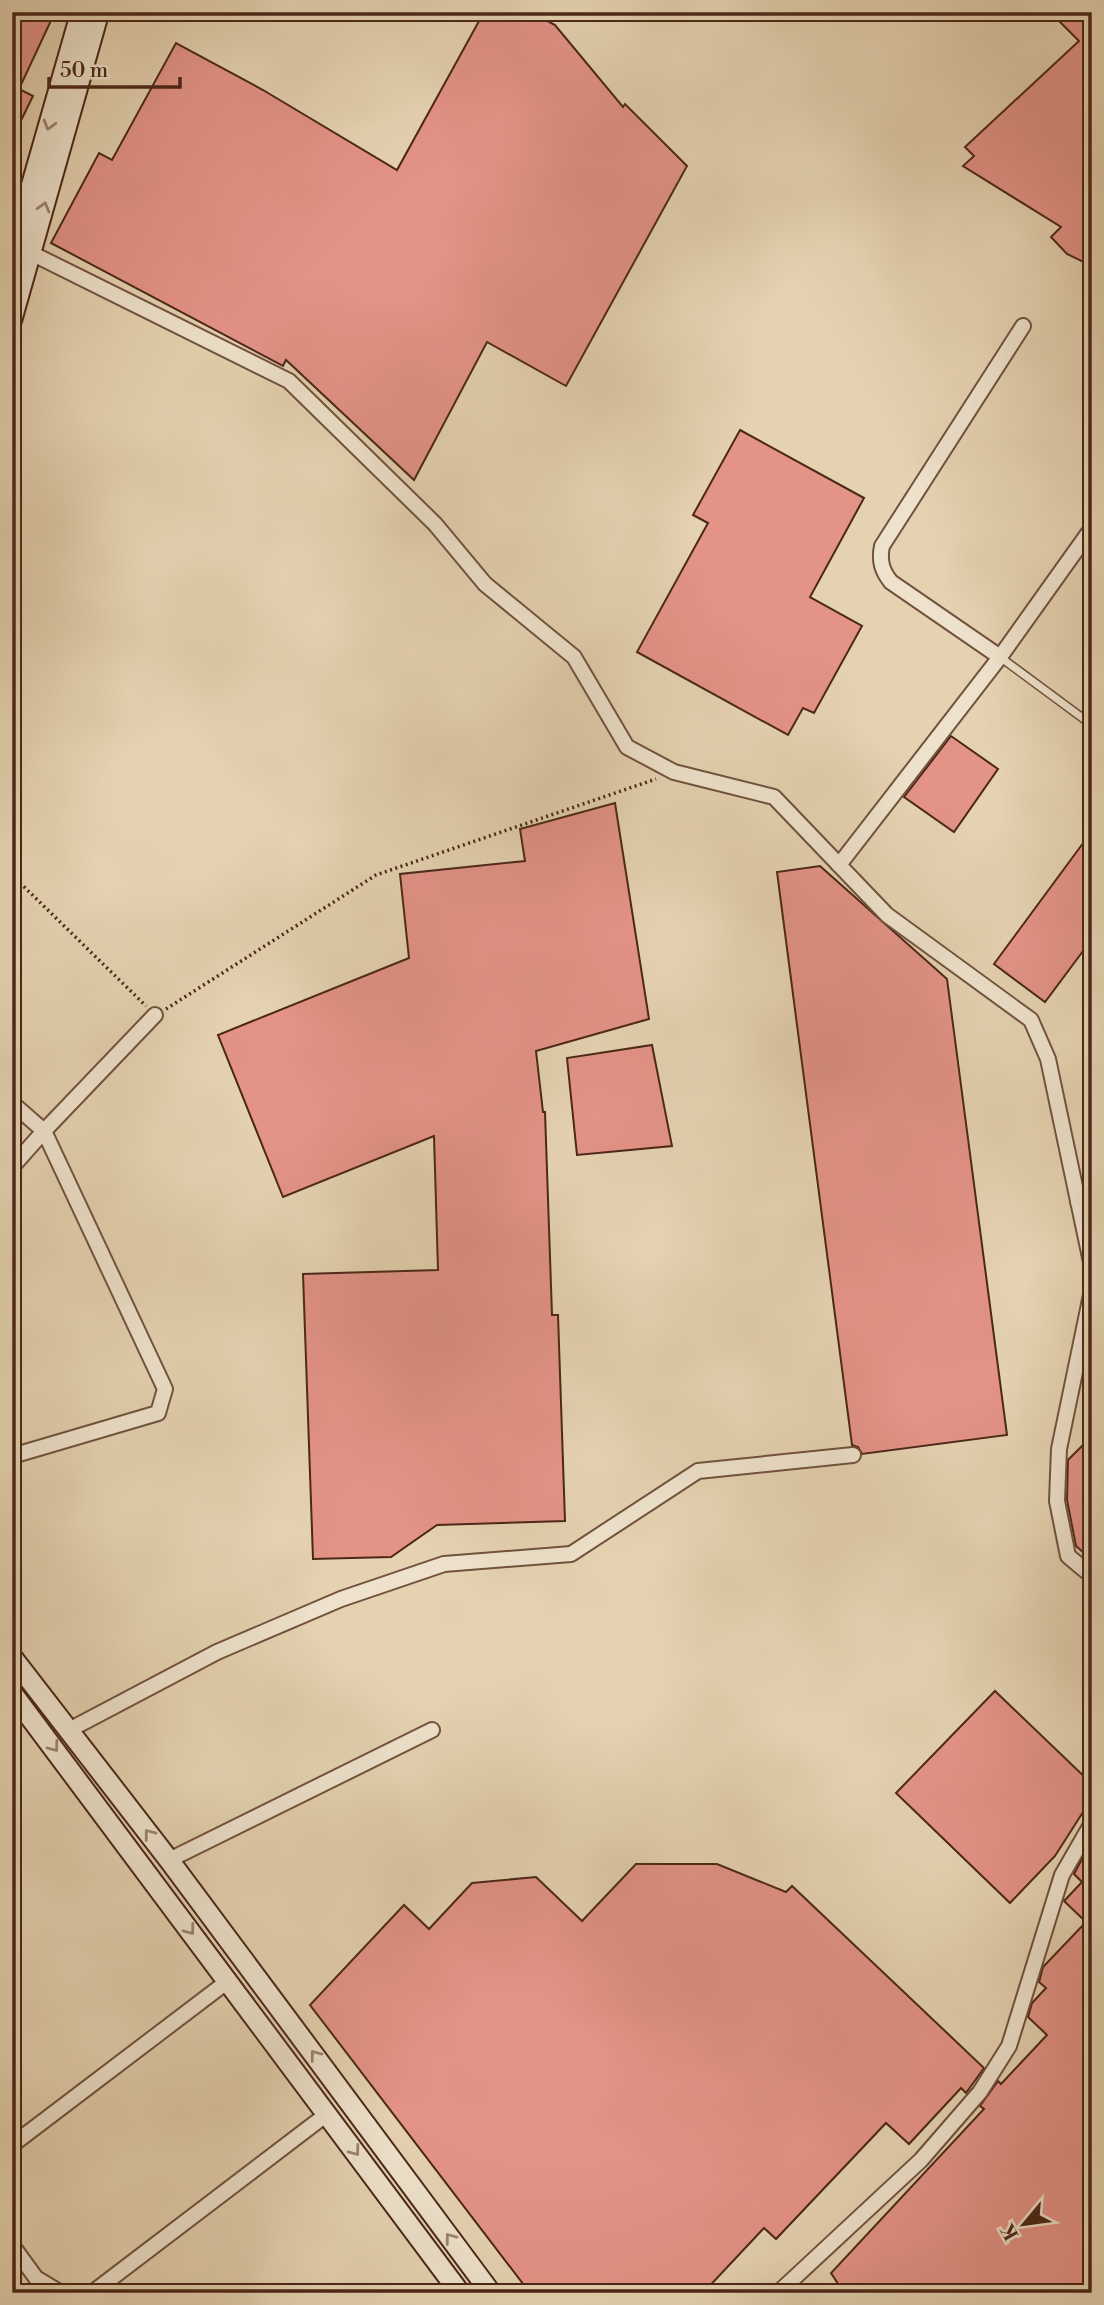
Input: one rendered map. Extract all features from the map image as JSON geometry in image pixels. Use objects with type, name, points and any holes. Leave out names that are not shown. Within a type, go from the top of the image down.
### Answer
[{"type":"street","points":[[12,319],[22,253],[81,12]]},
{"type":"street","points":[[22,253],[99,12]]},
{"type":"street","points":[[22,253],[289,381],[435,524],[485,584],[575,657],[627,747],[674,772],[774,797],[887,915],[1031,1020],[1048,1059],[1092,1266]]},
{"type":"street","points":[[1000,657],[891,582],[881,566],[881,553],[1023,326]]},
{"type":"street","points":[[839,865],[1000,657],[1092,528]]},
{"type":"street","points":[[12,1167],[155,1015]]},
{"type":"street","points":[[12,1103],[44,1131],[164,1389],[158,1413],[14,1453]]},
{"type":"street","points":[[1078,1202],[1092,1188]]},
{"type":"street","points":[[1092,1290],[1059,1450],[1057,1501],[1068,1556],[1092,1576]]},
{"type":"street","points":[[69,1730],[217,1652],[341,1599],[444,1564],[571,1554],[698,1471],[853,1455]]},
{"type":"street","points":[[12,1657],[169,1860],[491,2293]]},
{"type":"street","points":[[12,1693],[327,2114],[455,2291],[475,2271]]},
{"type":"street","points":[[169,1860],[432,1730]]},
{"type":"street","points":[[778,2293],[921,2160],[980,2092],[1009,2046],[1062,1875],[1092,1823]]},
{"type":"street","points":[[12,2145],[248,1966]]},
{"type":"street","points":[[92,2293],[327,2114]]},
{"type":"street","points":[[12,2245],[36,2278],[61,2293]]},
{"type":"lane","points":[[1000,657],[1092,724]]},
{"type":"path","points":[[12,875],[155,1015],[376,875],[674,772]]},
{"type":"building","points":[[12,12],[55,12],[19,89],[33,96],[12,139]]},
{"type":"building","points":[[484,12],[531,12],[555,25],[623,107],[625,104],[687,166],[566,386],[487,342],[414,480],[286,360],[283,366],[51,243],[99,153],[112,160],[176,43],[263,90],[397,170]]},
{"type":"building","points":[[1066,12],[1092,12],[1092,266],[1067,254],[1051,237],[1061,227],[963,166],[974,156],[965,147],[1079,41],[1058,20]]},
{"type":"building","points":[[740,430],[864,498],[810,597],[862,626],[814,713],[803,708],[788,735],[637,652],[708,523],[693,515]]},
{"type":"building","points":[[951,736],[998,769],[954,832],[904,797]]},
{"type":"building","points":[[615,803],[649,1019],[536,1051],[545,1112],[552,1315],[558,1315],[565,1521],[437,1525],[391,1557],[313,1559],[303,1274],[438,1270],[434,1136],[283,1197],[218,1035],[409,958],[400,874],[525,861],[520,829]]},
{"type":"building","points":[[1092,831],[1092,939],[1045,1002],[994,964]]},
{"type":"building","points":[[820,866],[947,979],[1007,1435],[862,1454],[858,1447],[852,1445],[777,872]]},
{"type":"building","points":[[652,1045],[672,1146],[577,1155],[567,1058]]},
{"type":"building","points":[[1092,1436],[1092,1560],[1076,1546],[1067,1500],[1068,1460]]},
{"type":"building","points":[[995,1691],[1092,1784],[1092,1798],[1055,1856],[1010,1903],[896,1793]]},
{"type":"building","points":[[1092,1849],[1092,2293],[844,2293],[831,2273],[984,2109],[980,2106],[998,2081],[1001,2084],[1047,2035],[1028,2017],[1032,2003],[1046,1988],[1039,1982],[1043,1967],[1086,1922],[1064,1901],[1082,1882],[1074,1874],[1082,1859]]},
{"type":"building","points":[[636,1864],[717,1864],[786,1892],[792,1886],[984,2068],[966,2093],[961,2088],[909,2144],[886,2123],[776,2239],[764,2228],[703,2293],[530,2293],[310,2005],[404,1905],[429,1929],[472,1883],[536,1877],[582,1921]]}]
